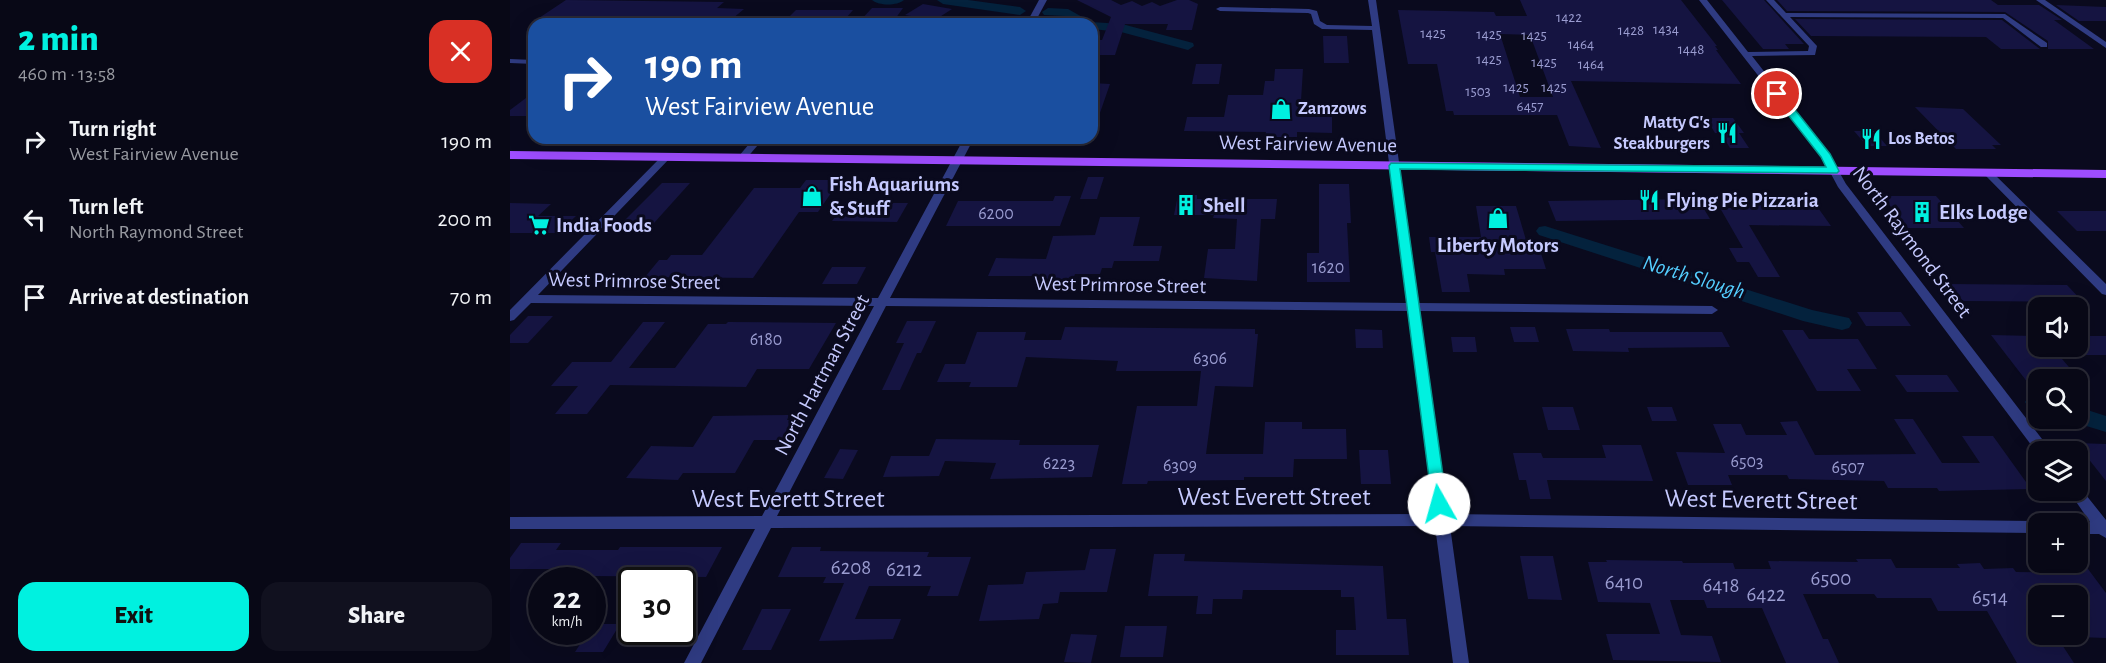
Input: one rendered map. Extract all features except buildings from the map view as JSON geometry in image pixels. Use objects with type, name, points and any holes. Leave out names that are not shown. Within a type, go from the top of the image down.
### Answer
[{"type":"main road","name":"West Fairview Avenue","points":[[510,155],[2106,174]]},
{"type":"street","points":[[1033,18],[1042,0]]},
{"type":"street","points":[[1372,0],[1385,111],[1461,663]]},
{"type":"street","name":"North Raymond Street","points":[[1703,0],[1826,156],[1833,171],[1858,208],[2037,441]]},
{"type":"street","points":[[1746,54],[1812,53],[1813,46],[1770,0]]},
{"type":"street","points":[[2040,0],[2106,46]]},
{"type":"street","points":[[1220,9],[1309,10],[1314,13],[1317,22],[1325,27],[1375,28]]},
{"type":"street","points":[[1784,15],[2005,16],[2044,45]]},
{"type":"street","points":[[510,61],[528,62]]},
{"type":"street","points":[[742,158],[754,144]]},
{"type":"street","name":"North Hartman Street","points":[[692,663],[966,144]]},
{"type":"street","points":[[510,317],[666,157]]},
{"type":"street","points":[[1988,173],[2106,291]]},
{"type":"street","name":"West Primrose Street","points":[[527,299],[1712,310]]},
{"type":"street","points":[[2083,501],[2105,530]]},
{"type":"street","name":"West Everett Street","points":[[510,523],[1442,520],[2028,527]]},
{"type":"street","points":[[2088,529],[2105,530]]},
{"type":"waterway","name":"North Slough","points":[[878,0],[898,0]]},
{"type":"waterway","name":"North Slough","points":[[943,0],[1020,11]]},
{"type":"waterway","name":"North Slough","points":[[1048,12],[1068,13],[1076,18]]},
{"type":"waterway","name":"North Slough","points":[[1098,26],[1122,28],[1188,46]]},
{"type":"waterway","name":"North Slough","points":[[1545,231],[1810,316],[1842,323]]},
{"type":"waterway","name":"North Slough","points":[[2088,418],[2106,424]]},
{"type":"place","name":"Zamzows","points":[[1281,109]]},
{"type":"place","name":"Matty G's Steakburgers","points":[[1727,133]]},
{"type":"place","name":"Los Betos","points":[[1871,139]]},
{"type":"place","name":"Fish Aquariums & Stuff","points":[[812,196]]},
{"type":"place","name":"Flying Pie Pizzaria","points":[[1649,200]]},
{"type":"place","name":"Shell","points":[[1186,205]]},
{"type":"place","name":"Elks Lodge","points":[[1922,212]]},
{"type":"place","name":"Liberty Motors","points":[[1498,218]]},
{"type":"place","name":"India Foods","points":[[539,225]]},
{"type":"route","points":[[1439,504],[1394,166],[1833,171],[1826,156],[1777,94]]}]
